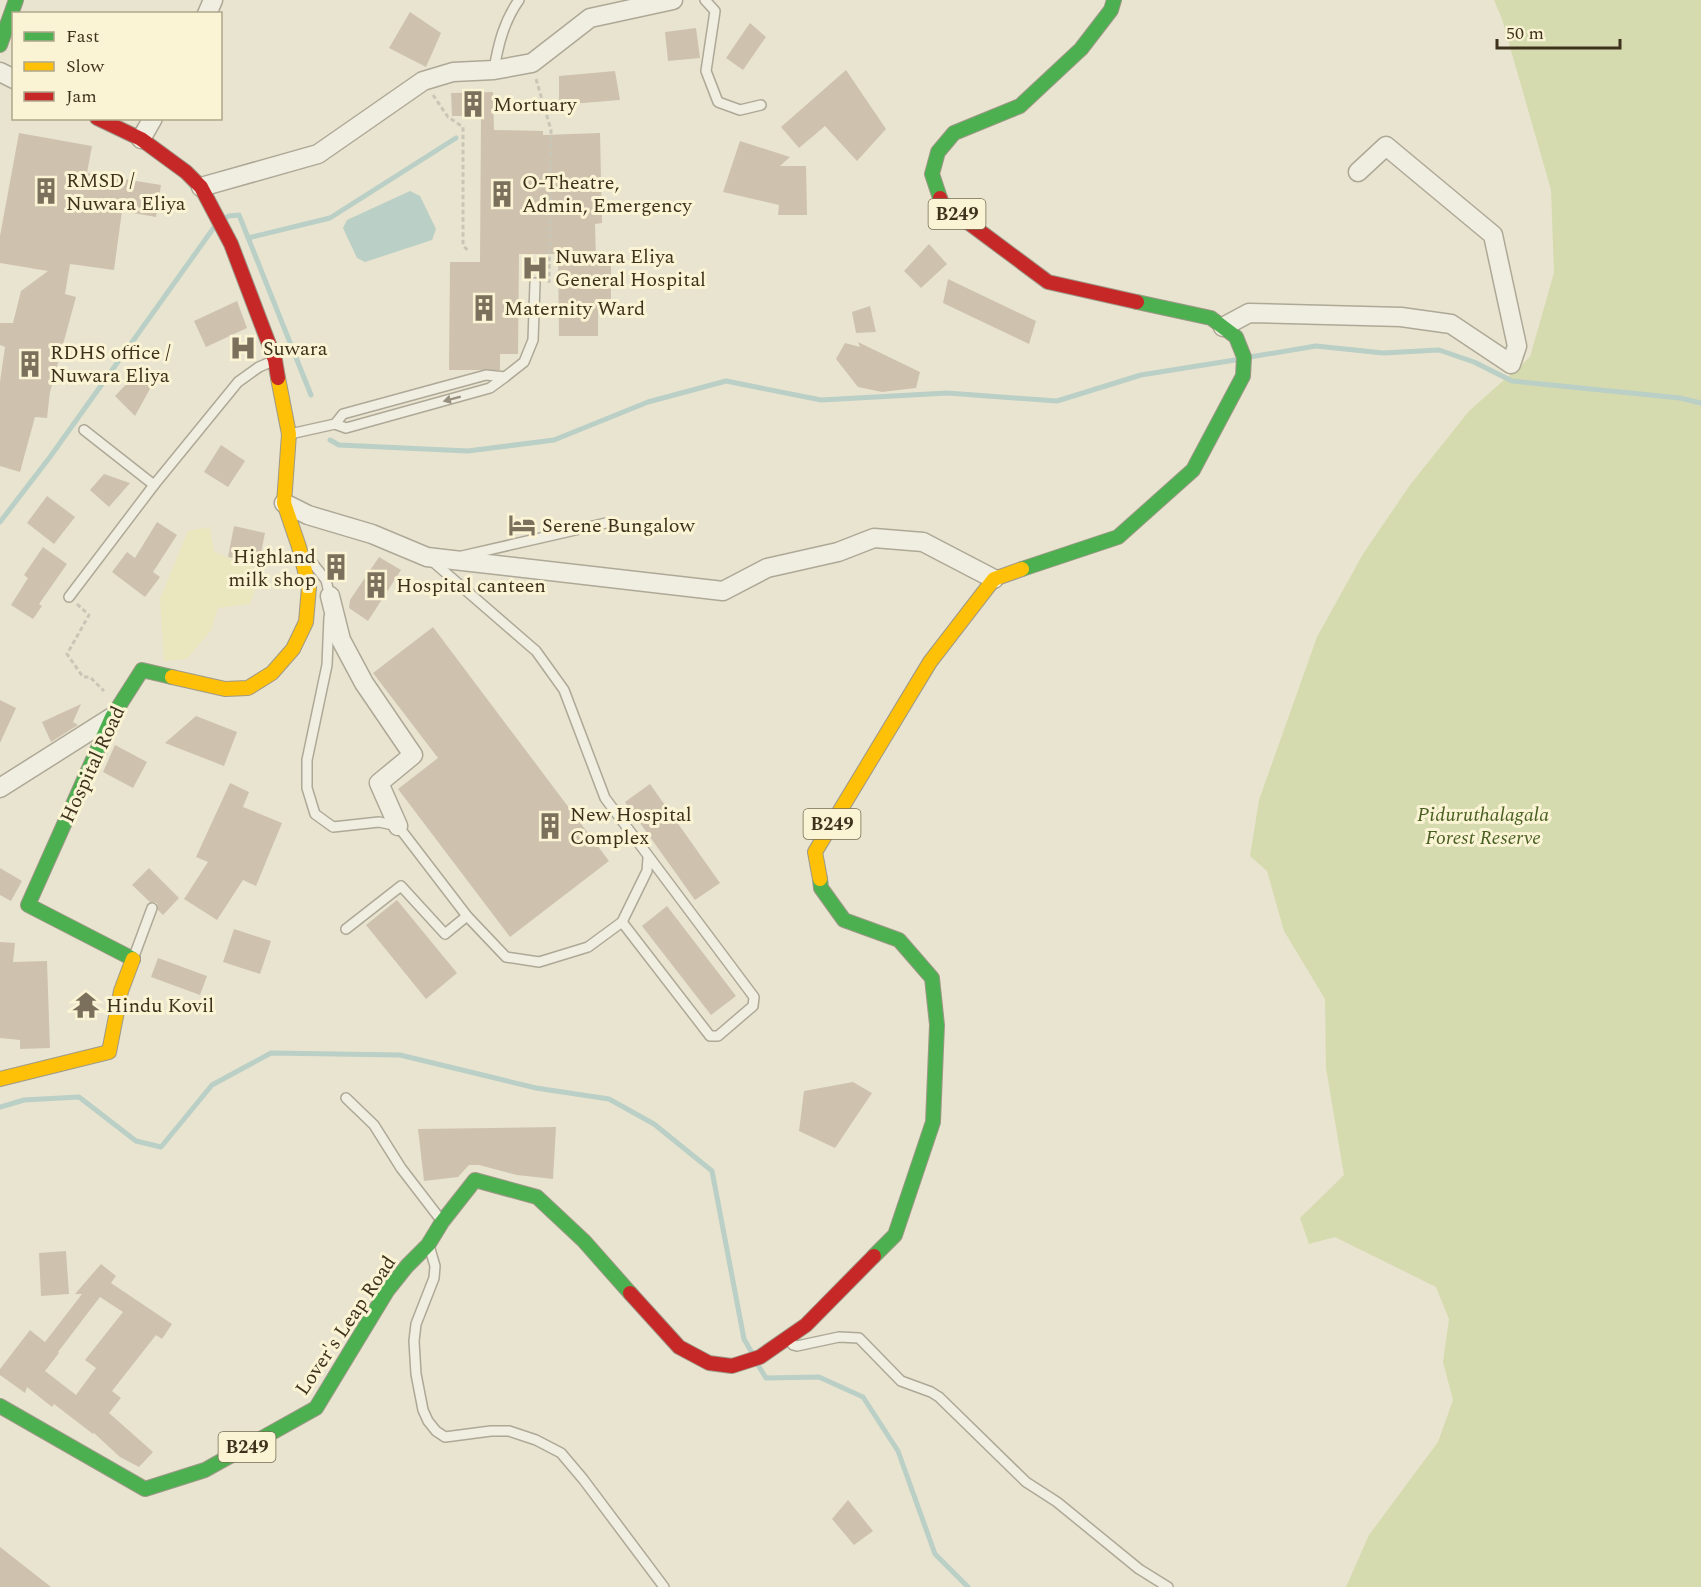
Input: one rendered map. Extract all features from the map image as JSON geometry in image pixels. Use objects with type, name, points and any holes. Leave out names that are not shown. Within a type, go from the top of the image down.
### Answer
[{"type":"main road","points":[[0,45],[16,0]]},
{"type":"main road","name":"B249","points":[[1114,0],[1111,10],[1081,49],[1020,106],[954,133],[938,152],[932,174],[942,203],[1047,282],[1211,318],[1230,332]]},
{"type":"main road","name":"Hospital Road","points":[[101,120],[141,140],[186,171],[201,187],[231,244],[275,360],[289,434],[284,503],[299,547],[309,587],[306,622],[293,650],[272,674],[248,688],[225,689],[142,670],[115,711],[28,904],[133,959]]},
{"type":"main road","points":[[994,579],[1118,537],[1194,470],[1243,376],[1244,357],[1230,332]]},
{"type":"main road","name":"B249","points":[[788,1339],[806,1325],[895,1235],[933,1122],[937,1025],[932,978],[900,940],[844,920],[821,888],[815,852],[930,663],[994,579]]},
{"type":"main road","points":[[0,1079],[109,1052],[121,991],[133,959]]},
{"type":"main road","name":"Lover's Leap Road","points":[[0,1406],[145,1489],[205,1470],[316,1408],[387,1291],[428,1245],[442,1222],[475,1180],[537,1197],[584,1240],[679,1347],[709,1363],[732,1366],[760,1357],[788,1339]]},
{"type":"street","points":[[201,187],[318,154],[423,81],[453,72],[494,70],[532,63],[590,18],[673,0]]},
{"type":"street","points":[[141,140],[152,120]]},
{"type":"street","points":[[1230,332],[1249,313],[1401,317],[1451,324],[1510,364],[1517,346],[1493,235],[1386,146],[1358,172]]},
{"type":"street","points":[[284,503],[308,515],[372,534],[427,557],[723,591],[767,568],[838,552],[874,538],[923,542],[994,579]]},
{"type":"street","points":[[330,596],[341,640],[364,683],[413,755],[379,783],[398,826]]},
{"type":"street","points":[[0,788],[115,711]]},
{"type":"lane","points":[[494,70],[497,49],[509,14],[519,0]]},
{"type":"lane","points":[[705,0],[715,11],[706,71],[718,102],[740,110],[761,105]]},
{"type":"lane","points":[[289,434],[335,424],[346,428],[490,388],[524,362],[533,340],[535,283]]},
{"type":"lane","points":[[69,597],[153,485],[238,382],[275,360]]},
{"type":"lane","points":[[335,424],[343,414],[486,375],[505,377]]},
{"type":"lane","points":[[84,430],[153,485]]},
{"type":"lane","points":[[448,559],[606,523]]},
{"type":"lane","points":[[299,547],[326,580],[330,596],[327,665],[307,760],[307,788],[315,814],[333,827],[379,822],[398,826],[467,916],[506,957],[539,962],[588,947],[622,922],[646,871],[648,858]]},
{"type":"lane","points":[[427,557],[536,651],[564,690],[605,798],[754,997],[753,1006],[718,1036],[710,1036],[622,922]]},
{"type":"lane","points":[[346,929],[401,886],[445,934],[467,916]]},
{"type":"lane","points":[[133,959],[152,908]]},
{"type":"lane","points":[[346,1098],[374,1125],[401,1168],[442,1222]]},
{"type":"lane","points":[[428,1245],[435,1266],[434,1278],[416,1324],[414,1341],[416,1374],[423,1410],[428,1421],[445,1437],[508,1431],[536,1440],[561,1453],[584,1479],[664,1587]]},
{"type":"lane","points":[[788,1339],[797,1346],[839,1337],[859,1338],[901,1381],[939,1397],[1026,1482],[1057,1502],[1139,1569],[1168,1587]]},
{"type":"path","points":[[532,63],[551,130],[549,284],[535,283]]},
{"type":"path","points":[[423,81],[448,117],[464,127],[463,246],[469,251]]},
{"type":"path","points":[[69,597],[89,615],[67,654],[83,677],[90,676],[115,711]]},
{"type":"shaded area","points":[[410,191],[420,196],[436,229],[432,240],[365,262],[357,258],[343,228],[347,220]]},
{"type":"shaded area","points":[[210,527],[214,552],[262,571],[250,604],[218,608],[211,630],[187,659],[164,661],[160,599],[188,531]]},
{"type":"green space","name":"Piduruthalagala Forest Reserve","points":[[1494,0],[1701,0],[1701,1587],[1346,1587],[1369,1535],[1438,1442],[1453,1400],[1443,1362],[1449,1319],[1436,1287],[1335,1237],[1309,1244],[1300,1218],[1344,1175],[1326,1068],[1325,999],[1284,931],[1267,871],[1250,856],[1259,800],[1317,637],[1363,554],[1410,485],[1469,411],[1530,357],[1554,273],[1551,190],[1502,19]]},
{"type":"building","points":[[410,12],[441,33],[426,67],[389,48]]},
{"type":"building","points":[[750,23],[766,37],[743,70],[726,58]]},
{"type":"building","points":[[696,28],[700,58],[668,61],[665,32]]},
{"type":"building","points":[[846,70],[886,129],[857,161],[825,126],[799,148],[781,127]]},
{"type":"building","points":[[615,71],[620,100],[559,105],[559,76]]},
{"type":"building","points":[[493,92],[494,130],[543,131],[543,135],[600,133],[602,223],[595,224],[596,260],[611,260],[611,299],[598,299],[598,336],[559,336],[558,254],[519,254],[518,354],[500,354],[500,370],[449,370],[450,262],[480,262],[481,116],[452,116],[451,93]]},
{"type":"building","points":[[19,133],[92,146],[87,173],[161,185],[156,217],[122,211],[114,270],[70,264],[65,294],[76,297],[50,392],[47,418],[35,417],[20,472],[0,466],[0,382],[5,347],[0,345],[0,323],[13,323],[21,291],[48,271],[0,263],[0,236]]},
{"type":"building","points":[[740,141],[790,157],[780,166],[806,166],[807,215],[778,215],[779,205],[723,192]]},
{"type":"building","points":[[929,244],[947,264],[921,288],[904,271]]},
{"type":"building","points":[[948,279],[1036,321],[1029,344],[943,303]]},
{"type":"building","points":[[237,301],[247,328],[206,347],[194,321]]},
{"type":"building","points":[[870,306],[876,332],[856,333],[852,312]]},
{"type":"building","points":[[858,342],[920,372],[916,388],[882,392],[858,387],[836,359],[845,343],[860,347]]},
{"type":"building","points":[[133,377],[151,387],[135,416],[115,396]]},
{"type":"building","points":[[221,445],[245,461],[228,487],[204,472]]},
{"type":"building","points":[[104,474],[130,483],[109,507],[90,490]]},
{"type":"building","points":[[47,496],[75,517],[54,544],[27,523]]},
{"type":"building","points":[[157,522],[177,535],[153,572],[160,577],[145,597],[112,572],[127,552],[135,558]]},
{"type":"building","points":[[234,526],[265,533],[259,563],[228,557]]},
{"type":"building","points":[[43,547],[67,564],[39,604],[42,606],[33,619],[11,605],[28,578],[24,575]]},
{"type":"building","name":"Hospital canteen","points":[[379,557],[401,570],[368,621],[349,608],[350,600]]},
{"type":"building","name":"New Hospital Complex","points":[[433,627],[609,861],[510,937],[398,789],[438,758],[373,673]]},
{"type":"building","points":[[0,700],[16,708],[0,743]]},
{"type":"building","points":[[81,704],[73,722],[78,725],[51,742],[42,722]]},
{"type":"building","points":[[196,716],[237,732],[224,766],[165,743]]},
{"type":"building","points":[[115,745],[147,762],[133,788],[103,772]]},
{"type":"building","points":[[230,783],[249,792],[243,807],[282,823],[256,886],[243,880],[217,920],[184,899],[208,862],[196,857]]},
{"type":"building","points":[[650,784],[720,883],[695,900],[625,802]]},
{"type":"building","points":[[0,868],[22,881],[11,901],[0,895]]},
{"type":"building","points":[[149,868],[179,898],[163,915],[158,910],[157,903],[150,902],[132,885]]},
{"type":"building","points":[[397,900],[457,973],[426,999],[366,925]]},
{"type":"building","points":[[667,906],[736,996],[711,1015],[642,926]]},
{"type":"building","points":[[234,929],[271,941],[260,974],[223,962]]},
{"type":"building","points":[[0,942],[15,943],[13,962],[47,961],[50,1048],[20,1049],[20,1040],[0,1038]]},
{"type":"building","points":[[158,958],[207,976],[200,995],[151,977]]},
{"type":"building","points":[[853,1082],[872,1093],[835,1148],[799,1131],[804,1091]]},
{"type":"building","points":[[556,1127],[553,1179],[517,1175],[479,1165],[469,1165],[458,1177],[424,1181],[418,1129]]},
{"type":"building","points":[[66,1251],[69,1294],[41,1296],[39,1253]]},
{"type":"building","points":[[101,1264],[116,1276],[111,1283],[172,1324],[162,1339],[156,1335],[112,1391],[121,1398],[109,1413],[153,1452],[139,1467],[120,1457],[94,1433],[54,1404],[52,1407],[27,1387],[25,1393],[0,1375],[0,1369],[30,1330],[45,1342],[82,1294],[75,1294]],"holes":[[[100,1297],[123,1312],[85,1360],[96,1368],[76,1395],[45,1371]]]},
{"type":"building","points":[[848,1500],[873,1531],[854,1545],[832,1519]]},
{"type":"building","points":[[0,1547],[51,1587],[0,1587]]},
{"type":"waterway","points":[[248,238],[330,218],[456,138]]},
{"type":"waterway","points":[[225,218],[239,215],[311,395]]},
{"type":"waterway","points":[[0,522],[50,457],[215,226]]},
{"type":"waterway","points":[[1250,357],[1316,346],[1383,353],[1439,350],[1474,362],[1512,381],[1680,398],[1701,403]]},
{"type":"waterway","points":[[330,440],[339,445],[468,451],[554,440],[648,402],[726,381],[821,400],[947,393],[1057,401],[1141,375],[1235,360]]},
{"type":"waterway","points":[[0,1107],[24,1100],[79,1097],[136,1141],[161,1147],[212,1085],[271,1053],[400,1055],[536,1088],[609,1099],[654,1124],[712,1171],[744,1339],[751,1351]]},
{"type":"waterway","points":[[758,1365],[766,1378],[819,1377],[863,1397],[898,1451],[935,1554],[968,1587]]},
{"type":"traffic: fast","points":[[0,45],[16,0]]},
{"type":"traffic: fast","points":[[940,198],[932,174],[938,152],[954,133],[1020,106],[1081,49],[1111,10],[1114,0]]},
{"type":"traffic: fast","points":[[1022,569],[1118,537],[1193,470],[1243,376],[1244,357],[1236,337],[1211,318],[1137,302]]},
{"type":"traffic: fast","points":[[133,959],[28,905],[112,717],[142,670],[172,677]]},
{"type":"traffic: fast","points":[[820,879],[821,888],[844,920],[899,940],[932,978],[937,1025],[933,1122],[895,1235],[874,1256]]},
{"type":"traffic: fast","points":[[0,1406],[145,1489],[205,1470],[316,1408],[387,1291],[428,1245],[442,1222],[475,1180],[537,1197],[584,1241],[630,1293]]},
{"type":"traffic: slow","points":[[172,677],[225,689],[248,688],[272,673],[293,649],[306,622],[309,587],[299,547],[284,503],[289,434],[278,378]]},
{"type":"traffic: slow","points":[[820,879],[815,852],[930,662],[994,579],[1022,569]]},
{"type":"traffic: slow","points":[[0,1079],[109,1052],[121,991],[133,959]]},
{"type":"traffic: jam","points":[[101,120],[141,139],[186,172],[201,187],[231,244],[275,360],[278,378]]},
{"type":"traffic: jam","points":[[940,198],[942,203],[1048,282],[1137,302]]},
{"type":"traffic: jam","points":[[630,1293],[679,1347],[709,1363],[732,1366],[760,1357],[806,1325],[874,1256]]},
{"type":"place","name":"Mortuary","points":[[473,104]]},
{"type":"place","name":"RMSD / Nuwara Eliya","points":[[46,191]]},
{"type":"place","name":"O-Theatre, Admin, Emergency","points":[[502,194]]},
{"type":"place","name":"Nuwara Eliya General Hospital","points":[[535,268]]},
{"type":"place","name":"Maternity Ward","points":[[484,308]]},
{"type":"place","name":"Suwara","points":[[243,348]]},
{"type":"place","name":"RDHS office / Nuwara Eliya","points":[[30,364]]},
{"type":"place","name":"Serene Bungalow","points":[[522,525]]},
{"type":"place","name":"Highland milk shop","points":[[336,567]]},
{"type":"place","name":"Hospital canteen","points":[[376,585]]},
{"type":"place","name":"New Hospital Complex","points":[[550,826]]},
{"type":"place","name":"Hindu Kovil","points":[[86,1005]]}]
